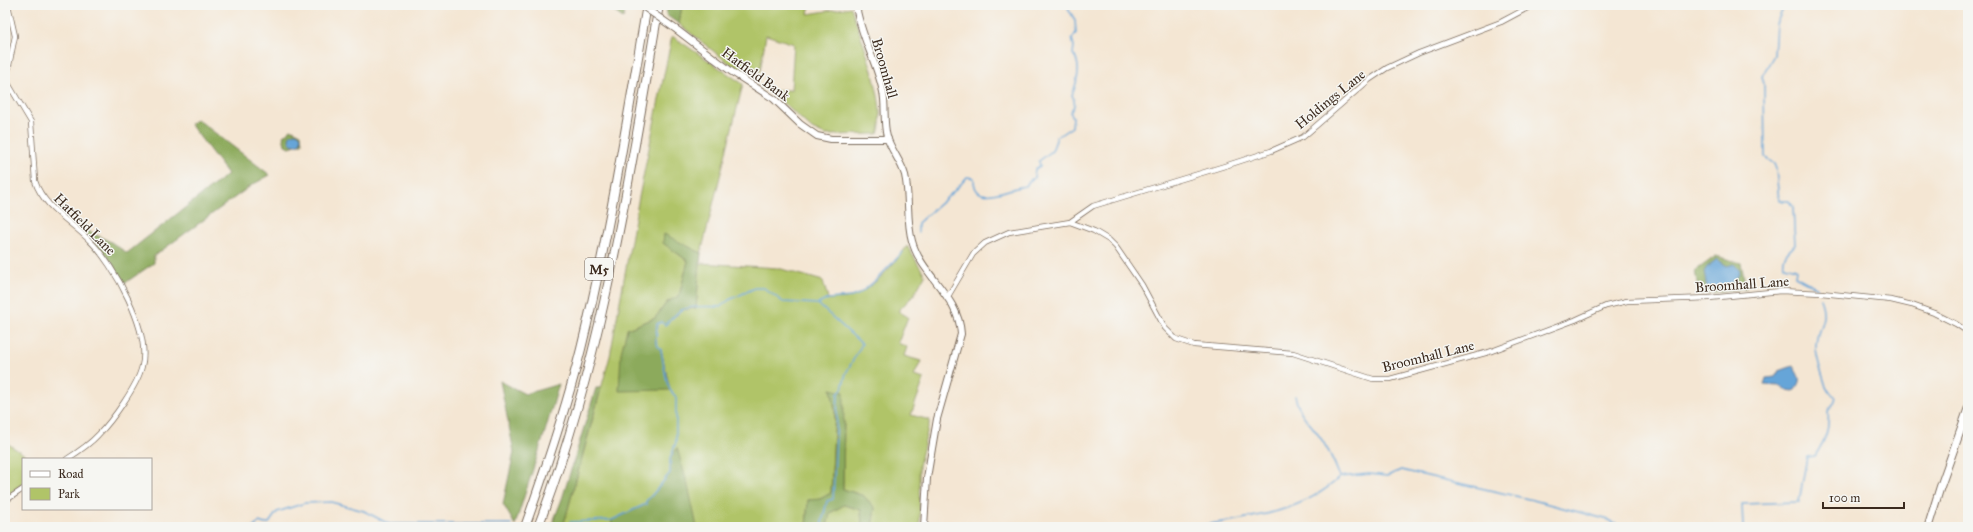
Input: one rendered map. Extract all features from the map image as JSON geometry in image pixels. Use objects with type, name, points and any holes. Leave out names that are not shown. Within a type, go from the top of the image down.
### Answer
[{"type":"highway","name":"M5","points":[[525,527],[565,410],[581,348],[602,253],[647,5]]},
{"type":"highway","name":"M5","points":[[538,527],[558,476],[593,352],[615,249],[659,5]]},
{"type":"main road","points":[[1928,527],[1968,409]]},
{"type":"street","name":"Hatfield Lane","points":[[8,5],[15,36],[6,80],[31,122],[35,181],[37,188],[46,200],[90,241],[109,262],[129,302],[143,346],[143,366],[134,385],[99,435],[68,458]]},
{"type":"street","name":"Hatfield Bank","points":[[641,5],[677,30],[732,72],[774,99],[800,124],[817,136],[831,140],[888,139]]},
{"type":"street","name":"Broomhall","points":[[856,5],[859,22],[883,92],[888,139]]},
{"type":"street","name":"Holdings Lane","points":[[1070,222],[1092,206],[1228,166],[1303,137],[1369,80],[1387,68],[1419,53],[1501,22],[1533,5]]},
{"type":"street","points":[[888,139],[902,167],[905,177],[912,242],[920,257],[956,311],[960,322],[961,334],[937,419],[932,445],[927,478],[924,527]]},
{"type":"street","name":"Broomhall Lane","points":[[947,298],[973,254],[985,243],[1009,232],[1070,222],[1094,231],[1109,240],[1116,247],[1142,285],[1165,328],[1176,339],[1194,345],[1293,353],[1373,379],[1390,379],[1489,352],[1575,320],[1606,306],[1627,301],[1709,298],[1781,291],[1821,293],[1891,300],[1934,313],[1968,332]]},
{"type":"street","points":[[5,501],[22,490]]},
{"type":"green space","points":[[6,5],[10,20],[11,35],[10,49],[6,64]]},
{"type":"green space","points":[[605,5],[627,5],[623,18]]},
{"type":"green space","points":[[668,5],[682,5],[679,24],[666,15]]},
{"type":"green space","points":[[682,5],[810,5],[808,14],[851,7],[877,89],[880,106],[878,134],[825,135],[812,129],[777,97],[777,90],[791,90],[794,44],[766,35],[760,71],[740,72],[679,24]]},
{"type":"green space","points":[[672,36],[743,84],[701,253],[664,235],[663,243],[688,261],[679,296],[667,302],[655,318],[627,329],[670,390],[661,350],[656,343],[657,324],[677,315],[681,310],[696,308],[700,263],[778,268],[823,281],[828,299],[844,298],[855,296],[872,285],[891,266],[907,246],[925,275],[914,295],[898,311],[908,317],[898,343],[907,347],[904,356],[921,361],[914,376],[924,379],[911,415],[930,420],[919,466],[920,527],[872,527],[875,508],[864,496],[843,489],[844,422],[831,389],[835,411],[831,493],[820,499],[808,500],[806,527],[563,527],[610,356],[638,202]]},
{"type":"green space","points":[[197,119],[270,175],[252,185],[154,256],[154,263],[125,283],[104,252],[81,228],[111,242],[127,253],[228,174],[190,124]]},
{"type":"green space","points":[[291,129],[301,134],[302,143],[290,147],[285,145],[283,136]]},
{"type":"green space","points":[[664,234],[701,253],[696,308],[681,310],[665,325],[661,322],[657,324],[656,343],[661,350],[670,390],[619,391],[621,353],[627,329],[655,318],[667,302],[679,296],[688,261],[663,243]]},
{"type":"green space","points":[[1716,256],[1741,263],[1746,288],[1699,294],[1695,271]]},
{"type":"green space","points":[[500,381],[525,394],[559,384],[515,525],[503,504],[514,452]]},
{"type":"green space","points":[[596,388],[601,388],[563,527],[551,527],[562,499]]},
{"type":"green space","points":[[831,389],[844,392],[843,489],[864,496],[875,508],[872,527],[862,527],[861,510],[844,505],[830,513],[827,527],[806,527],[808,500],[820,499],[831,493],[835,411]]},
{"type":"green space","points":[[5,442],[29,458],[22,458],[22,485],[5,496]]},
{"type":"green space","points":[[677,448],[688,486],[697,527],[611,527],[612,520],[646,504],[646,501],[670,473],[670,459]]},
{"type":"green space","points":[[844,505],[861,510],[862,527],[827,527],[830,513]]},
{"type":"water","points":[[293,133],[297,133],[301,139],[297,145],[293,145],[289,141],[289,137]]},
{"type":"water","points":[[1717,259],[1727,266],[1734,264],[1740,271],[1735,279],[1727,286],[1717,289],[1707,288],[1704,272],[1707,267]]},
{"type":"water","points":[[1793,366],[1799,378],[1797,387],[1794,391],[1786,390],[1780,386],[1764,385],[1766,378],[1775,377],[1779,371]]},
{"type":"waterway","points":[[918,232],[918,223],[949,196],[967,177],[974,178],[975,188],[980,193],[986,195],[1026,186],[1029,181],[1034,178],[1035,169],[1040,166],[1039,161],[1052,151],[1057,137],[1072,127],[1073,117],[1070,112],[1074,104],[1072,95],[1076,85],[1078,69],[1076,58],[1073,54],[1074,46],[1072,39],[1076,33],[1075,20],[1068,9],[1069,5]]},
{"type":"waterway","points":[[1785,5],[1776,24],[1774,55],[1762,76],[1764,84],[1765,157],[1774,164],[1776,169],[1779,201],[1789,201],[1793,207],[1795,245],[1785,257],[1784,266],[1796,269],[1795,276],[1817,288]]},
{"type":"waterway","points":[[570,522],[612,520],[646,504],[646,501],[670,473],[670,459],[676,442],[676,397],[670,390],[661,350],[656,343],[657,324],[661,322],[665,325],[682,310],[712,306],[720,307],[729,300],[755,288],[764,288],[783,302],[818,304],[828,299],[851,297],[859,294],[876,280],[903,252]]},
{"type":"waterway","points":[[1743,527],[1742,504],[1799,502],[1807,457],[1815,456],[1826,435],[1828,411],[1834,403],[1836,397],[1829,392],[1826,387],[1816,352],[1818,334],[1823,319],[1820,299]]},
{"type":"waterway","points":[[818,304],[862,344],[846,373],[842,389],[838,394],[833,499],[827,501],[821,527]]},
{"type":"waterway","points":[[1295,396],[1301,412],[1327,448],[1340,477],[1369,474],[1387,476],[1401,470],[1533,500],[1609,520],[1622,527]]},
{"type":"waterway","points":[[1190,527],[1250,518],[1289,507],[1307,500],[1324,490],[1340,477]]},
{"type":"waterway","points":[[254,527],[259,522],[265,524],[269,523],[277,512],[305,503],[331,502],[364,511],[389,524],[511,524]]}]
